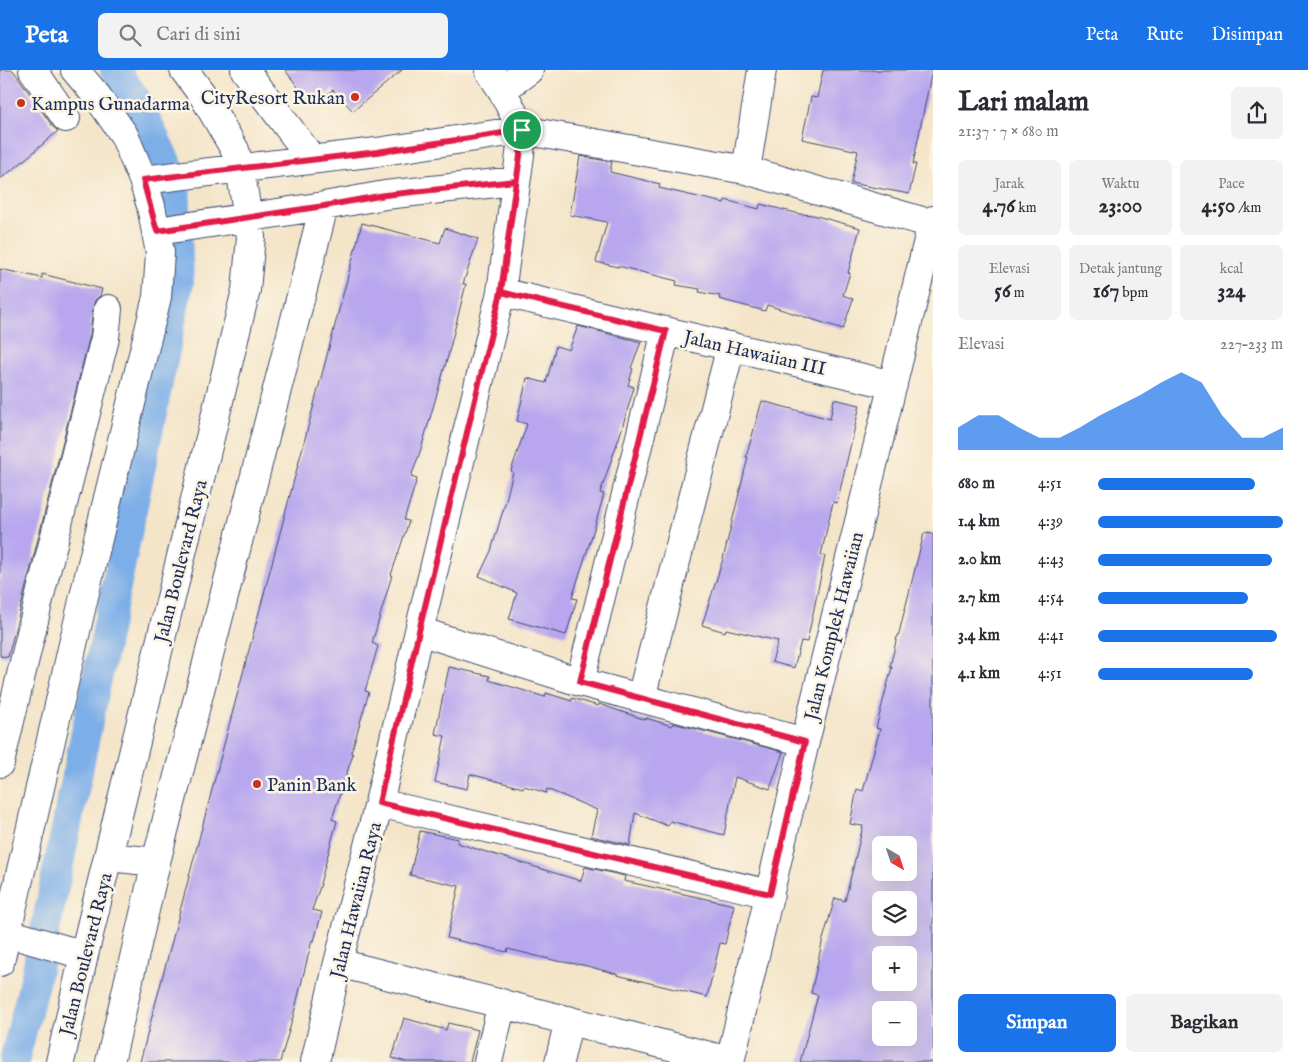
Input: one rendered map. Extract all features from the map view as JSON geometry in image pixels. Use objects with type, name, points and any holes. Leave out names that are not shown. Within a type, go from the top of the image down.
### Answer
[{"type":"street","points":[[33,70],[66,118]]},
{"type":"street","points":[[0,962],[13,935],[84,592],[157,296],[160,253],[166,229],[153,178],[97,96],[75,70]]},
{"type":"street","name":"Jalan Boulevard Raya","points":[[60,1062],[80,954],[109,857],[246,290],[251,237],[240,218],[230,169],[235,150],[204,97],[184,70]]},
{"type":"street","points":[[245,70],[312,159]]},
{"type":"street","points":[[522,130],[495,80],[528,70]]},
{"type":"street","points":[[746,170],[762,70]]},
{"type":"street","points":[[153,178],[377,152],[522,130],[746,170],[933,222]]},
{"type":"street","name":"Jalan Hawaiian Raya","points":[[315,1062],[501,292],[522,130]]},
{"type":"street","points":[[377,152],[385,195]]},
{"type":"street","points":[[166,229],[324,206],[385,195],[516,181]]},
{"type":"street","points":[[110,1062],[156,862],[324,206]]},
{"type":"street","name":"Jalan Komplek Hawaiian","points":[[730,1061],[805,742],[933,222]]},
{"type":"street","name":"Jalan Hawaiian III","points":[[501,292],[893,385]]},
{"type":"street","points":[[0,763],[105,338],[108,309]]},
{"type":"street","points":[[580,682],[666,331]]},
{"type":"street","points":[[641,698],[731,346]]},
{"type":"street","points":[[42,587],[84,592]]},
{"type":"street","points":[[419,631],[580,682],[805,742]]},
{"type":"street","points":[[379,803],[770,894]]},
{"type":"street","points":[[109,857],[156,862]]},
{"type":"street","points":[[13,935],[80,954]]},
{"type":"street","points":[[338,963],[730,1061]]},
{"type":"street","points":[[488,1062],[502,1003]]},
{"type":"street","points":[[559,1062],[569,1020]]},
{"type":"building","name":"Kampus Gunadarma","points":[[0,70],[13,70],[53,127],[58,131],[0,179]]},
{"type":"building","name":"CityResort Rukan","points":[[285,70],[402,70],[353,111],[333,90],[311,104]]},
{"type":"building","points":[[823,70],[932,70],[913,164],[916,164],[909,194],[851,183],[858,151],[802,139],[811,97],[817,98]]},
{"type":"building","points":[[580,156],[612,162],[610,172],[660,184],[659,188],[724,203],[725,200],[759,209],[760,204],[800,214],[813,215],[860,228],[843,295],[853,299],[843,329],[767,305],[765,311],[719,299],[720,296],[699,292],[700,289],[676,285],[677,281],[596,262],[607,222],[570,215]]},
{"type":"building","points":[[362,223],[440,243],[445,228],[478,239],[463,284],[466,284],[448,356],[411,477],[417,479],[404,520],[409,521],[391,575],[372,643],[378,646],[365,691],[369,692],[351,753],[353,754],[332,819],[337,821],[321,884],[312,910],[322,912],[314,941],[312,940],[280,1062],[140,1062]]},
{"type":"building","points":[[0,269],[42,278],[42,274],[102,289],[93,307],[90,335],[8,657],[0,656]]},
{"type":"building","points":[[578,326],[641,342],[631,368],[633,369],[628,385],[634,387],[600,493],[604,494],[572,598],[577,599],[566,635],[509,619],[517,593],[479,576],[491,551],[513,472],[511,471],[527,424],[517,421],[527,378],[546,383],[556,346],[569,350]]},
{"type":"building","points":[[834,399],[860,405],[837,503],[833,502],[821,555],[825,556],[807,642],[801,641],[794,668],[772,662],[778,641],[726,629],[725,632],[702,625],[723,559],[748,457],[746,457],[762,401],[830,419]]},
{"type":"building","points":[[924,533],[933,534],[933,1062],[800,1062],[818,995],[811,993],[822,943],[835,898],[845,901],[863,826],[850,824],[857,789],[863,791],[880,729],[876,728],[892,667],[890,667]]},
{"type":"building","points":[[449,667],[490,676],[489,680],[545,697],[546,693],[572,701],[572,698],[598,706],[599,704],[646,720],[646,718],[672,726],[673,723],[783,752],[770,789],[735,777],[724,835],[670,821],[668,826],[635,813],[630,845],[591,836],[597,810],[547,789],[546,793],[470,774],[467,789],[435,782],[445,736],[435,734]]},
{"type":"building","points":[[420,831],[458,839],[457,843],[581,881],[585,867],[625,876],[624,881],[734,905],[725,944],[720,943],[707,997],[583,965],[557,961],[508,949],[507,952],[447,938],[459,886],[410,875]]},
{"type":"building","points":[[404,1018],[446,1030],[448,1023],[478,1030],[470,1062],[407,1062],[392,1058]]},
{"type":"waterway","points":[[14,1062],[35,979],[179,282],[175,181],[137,101],[115,70]]},
{"type":"place","name":"CityResort Rukan","points":[[355,97]]},
{"type":"place","name":"Kampus Gunadarma","points":[[21,103]]},
{"type":"place","name":"Panin Bank","points":[[257,784]]},
{"type":"route","points":[[522,130],[377,152],[143,180],[157,231],[385,195],[516,181],[501,292],[379,803],[770,894],[805,742],[580,682],[666,331],[501,292],[520,156],[522,130]]}]
